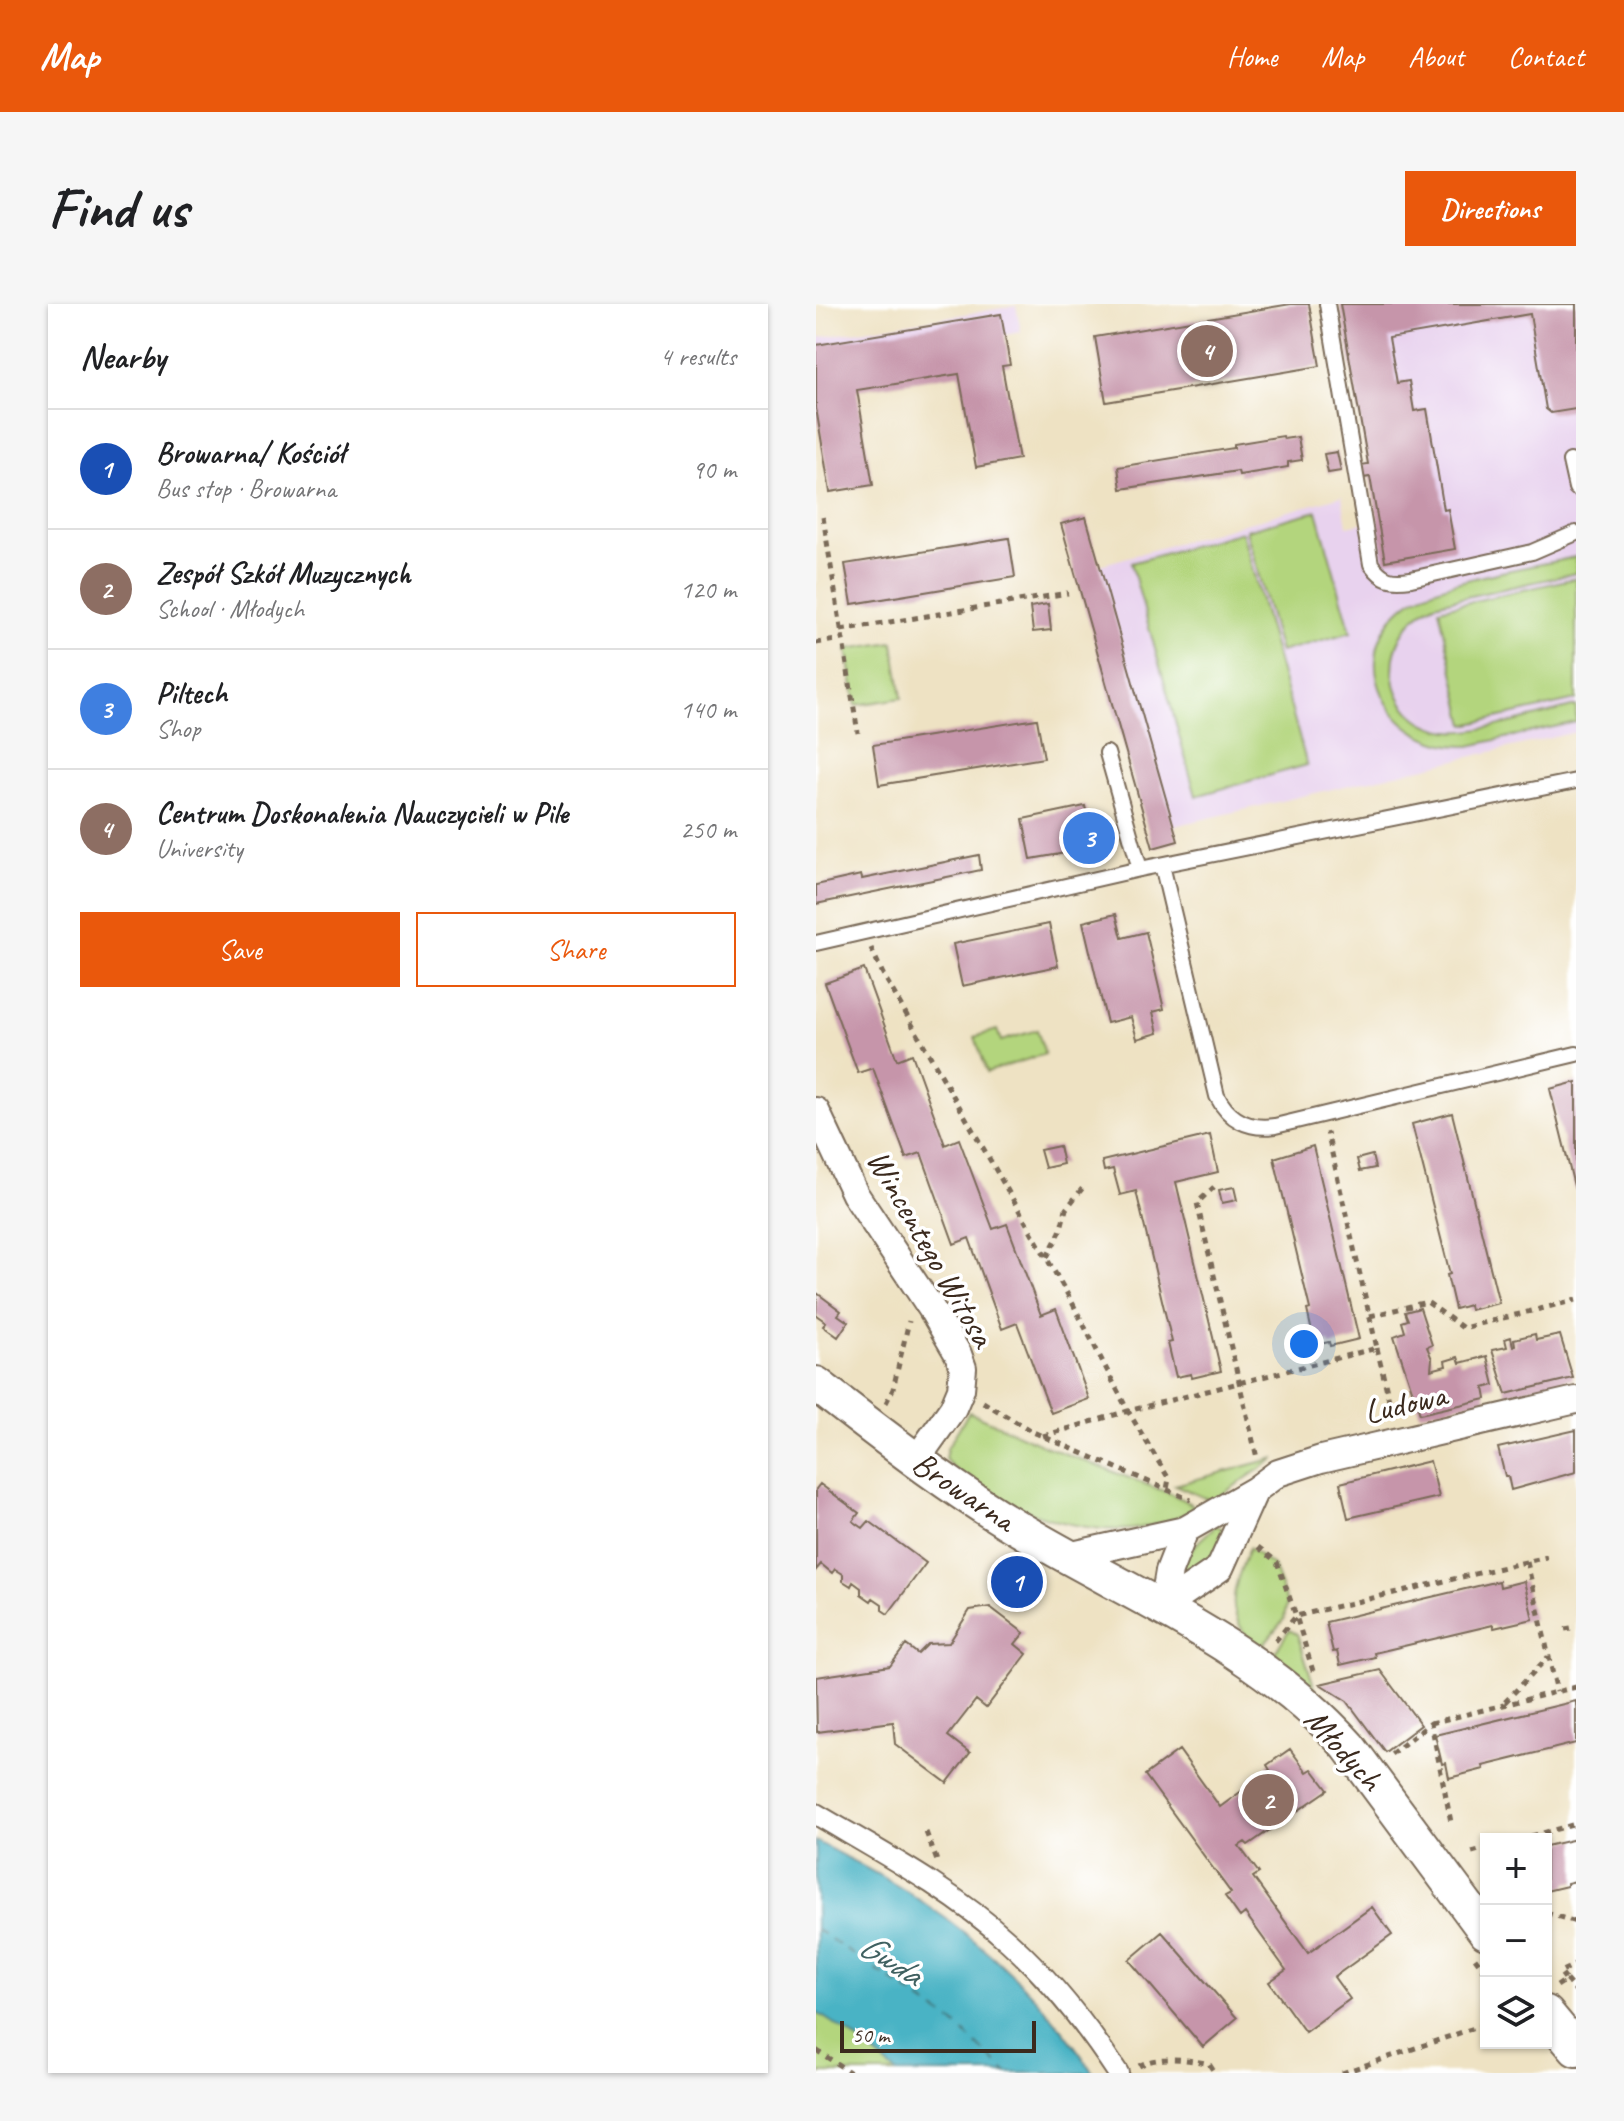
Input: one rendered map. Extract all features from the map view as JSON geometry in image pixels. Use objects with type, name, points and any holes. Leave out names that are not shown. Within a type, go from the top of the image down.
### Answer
[{"type":"street","name":"Wincentego Witosa","points":[[816,1111],[855,1194],[922,1295],[958,1354],[963,1368],[961,1389],[953,1408],[916,1460]]},
{"type":"street","name":"Browarna","points":[[816,1384],[981,1506],[1163,1607]]},
{"type":"street","name":"Ludowa","points":[[1068,1556],[1185,1530],[1255,1490],[1278,1473],[1321,1459],[1576,1400]]},
{"type":"street","points":[[1163,1607],[1220,1568],[1255,1490]]},
{"type":"street","points":[[1163,1607],[1169,1571],[1185,1530]]},
{"type":"street","name":"Młodych","points":[[1163,1607],[1256,1666],[1328,1724],[1367,1771],[1478,1942]]},
{"type":"street","points":[[816,1814],[955,1899],[1009,1942],[1059,1995],[1118,2073]]},
{"type":"street","points":[[1552,2020],[1576,2049]]},
{"type":"lane","points":[[1327,304],[1371,564],[1380,576],[1392,582],[1411,579],[1532,552],[1576,533]]},
{"type":"lane","points":[[1570,461],[1576,488]]},
{"type":"lane","points":[[1107,753],[1140,869]]},
{"type":"lane","points":[[816,943],[1140,869],[1576,781]]},
{"type":"lane","points":[[1162,865],[1217,1096],[1230,1116],[1251,1127],[1275,1126],[1576,1054]]},
{"type":"path","points":[[823,517],[858,733]]},
{"type":"path","points":[[841,630],[1068,593]]},
{"type":"path","points":[[816,643],[843,639]]},
{"type":"path","points":[[864,932],[883,974],[1169,1479],[1167,1489]]},
{"type":"path","points":[[1323,1114],[1396,1428]]},
{"type":"path","points":[[1046,1258],[1060,1232],[1066,1209],[1085,1185]]},
{"type":"path","points":[[1214,1187],[1197,1203],[1257,1459]]},
{"type":"path","points":[[882,1412],[893,1389],[910,1319],[922,1295]]},
{"type":"path","points":[[1370,1316],[1427,1302],[1463,1328],[1576,1300]]},
{"type":"path","points":[[1043,1436],[1128,1411],[1377,1348]]},
{"type":"path","points":[[1317,1684],[1296,1616],[1547,1557]]},
{"type":"path","points":[[1527,1562],[1557,1692]]},
{"type":"path","points":[[1565,1629],[1576,1627]]},
{"type":"path","points":[[1503,1704],[1549,1657]]},
{"type":"path","points":[[1384,1758],[1431,1723],[1576,1687]]},
{"type":"path","points":[[1431,1723],[1451,1822]]},
{"type":"path","points":[[1542,1833],[1576,1824]]},
{"type":"path","points":[[1472,1852],[1480,1850]]},
{"type":"path","points":[[1552,1915],[1576,1922]]},
{"type":"path","points":[[1576,1964],[1560,1972],[1576,1991]]},
{"type":"path","points":[[1552,1990],[1566,1980]]},
{"type":"path","points":[[1342,2073],[1480,2026]]},
{"type":"path","points":[[816,2050],[851,2073]]},
{"type":"path","points":[[1127,2073],[1148,2061],[1192,2060],[1209,2064],[1215,2073]]},
{"type":"shaded area","points":[[1340,304],[1576,304],[1576,732],[1174,826],[1100,565],[1342,496],[1347,526],[1378,520],[1370,477],[1361,465],[1368,463]]},
{"type":"shaded area","points":[[1016,306],[1021,332],[816,368],[816,338]]},
{"type":"green space","points":[[1317,511],[1351,632],[1280,652],[1246,530]]},
{"type":"green space","points":[[1242,532],[1307,765],[1196,796],[1131,563]]},
{"type":"green space","points":[[1576,557],[1576,573],[1434,604],[1415,618],[1402,635],[1395,655],[1394,675],[1398,694],[1409,711],[1426,724],[1449,731],[1493,727],[1576,706],[1576,722],[1469,746],[1440,743],[1416,732],[1397,716],[1383,696],[1376,673],[1377,649],[1387,625],[1406,604],[1462,581]]},
{"type":"green space","points":[[1576,578],[1576,700],[1465,725],[1439,609]]},
{"type":"green space","points":[[893,642],[902,698],[856,705],[847,649]]},
{"type":"green space","points":[[997,1030],[1001,1041],[1037,1030],[1045,1054],[987,1072],[975,1037]]},
{"type":"green space","points":[[969,1412],[1045,1446],[1174,1495],[1198,1508],[1150,1526],[1110,1530],[1032,1513],[982,1489],[945,1459],[947,1448]]},
{"type":"green space","points":[[1276,1458],[1212,1501],[1175,1485]]},
{"type":"green space","points":[[1216,1525],[1230,1534],[1199,1573],[1180,1581],[1186,1557]]},
{"type":"green space","points":[[1249,1548],[1273,1566],[1287,1603],[1284,1619],[1259,1650],[1239,1625],[1235,1614],[1235,1590]]},
{"type":"green space","points":[[1289,1630],[1297,1634],[1317,1695],[1271,1659]]},
{"type":"green space","points":[[816,2007],[903,2073],[816,2073]]},
{"type":"water","name":"Gwda","points":[[816,1841],[911,1894],[995,1958],[1058,2024],[1093,2073],[897,2073],[850,2034],[816,2012]]},
{"type":"building","points":[[1291,304],[1309,304],[1320,366],[1106,402],[1095,337]]},
{"type":"building","points":[[1340,304],[1576,304],[1576,409],[1551,413],[1546,409],[1530,314],[1389,338],[1397,383],[1409,381],[1414,411],[1427,409],[1444,510],[1448,509],[1455,549],[1385,561],[1370,477],[1363,478],[1361,465],[1368,464]]},
{"type":"building","points":[[1001,314],[1010,365],[1002,366],[1019,459],[976,467],[959,374],[857,390],[873,485],[830,492],[816,408],[816,345]]},
{"type":"building","points":[[1283,436],[1284,439],[1298,437],[1302,460],[1288,462],[1288,467],[1239,475],[1238,471],[1121,489],[1118,467],[1234,448],[1234,444]]},
{"type":"building","points":[[1337,452],[1341,471],[1328,473],[1324,454]]},
{"type":"building","points":[[1086,517],[1178,841],[1153,848],[1061,524]]},
{"type":"building","points":[[1009,538],[1015,577],[852,604],[845,564]]},
{"type":"building","points":[[1048,604],[1051,630],[1033,632],[1030,607]]},
{"type":"building","points":[[1037,719],[1044,758],[879,785],[873,745]]},
{"type":"building","points":[[1085,806],[1094,848],[1031,859],[1023,819]]},
{"type":"building","points":[[979,855],[981,870],[816,904],[816,885],[861,875],[862,879]]},
{"type":"building","points":[[1116,914],[1122,938],[1146,932],[1164,1009],[1153,1012],[1158,1033],[1137,1039],[1131,1017],[1107,1023],[1083,922]]},
{"type":"building","points":[[1049,924],[1058,966],[962,986],[953,944]]},
{"type":"building","points":[[864,969],[897,1060],[912,1054],[945,1145],[959,1139],[993,1229],[1007,1224],[1041,1315],[1056,1309],[1089,1399],[1051,1413],[1017,1323],[1002,1329],[969,1238],[954,1244],[921,1153],[906,1158],[873,1068],[858,1073],[825,983]]},
{"type":"building","points":[[1576,1082],[1576,1190],[1575,1190],[1550,1089]]},
{"type":"building","points":[[1452,1113],[1499,1303],[1470,1310],[1469,1305],[1455,1309],[1447,1275],[1450,1274],[1412,1124]]},
{"type":"building","points":[[1210,1135],[1218,1172],[1176,1182],[1221,1371],[1192,1378],[1191,1374],[1176,1377],[1168,1343],[1172,1342],[1136,1191],[1120,1195],[1113,1169],[1104,1171],[1102,1161]]},
{"type":"building","points":[[1059,1146],[1063,1164],[1045,1168],[1040,1150]]},
{"type":"building","points":[[1313,1146],[1359,1339],[1330,1346],[1329,1342],[1315,1345],[1307,1310],[1310,1309],[1274,1158]]},
{"type":"building","points":[[1372,1155],[1375,1168],[1360,1171],[1357,1159]]},
{"type":"building","points":[[1234,1187],[1237,1200],[1222,1203],[1219,1190]]},
{"type":"building","points":[[817,1293],[841,1311],[838,1315],[848,1322],[838,1337],[823,1326],[826,1322],[816,1315]]},
{"type":"building","points":[[1420,1308],[1432,1345],[1427,1347],[1432,1359],[1431,1370],[1446,1366],[1445,1361],[1458,1357],[1460,1363],[1487,1356],[1494,1385],[1484,1388],[1486,1399],[1420,1414],[1394,1336],[1405,1332],[1402,1322],[1408,1320],[1405,1312]]},
{"type":"building","points":[[1535,1334],[1536,1340],[1560,1335],[1573,1378],[1506,1394],[1492,1350],[1507,1347],[1505,1339],[1511,1337],[1513,1346],[1514,1339]]},
{"type":"building","points":[[1576,1430],[1576,1472],[1511,1490],[1498,1448]]},
{"type":"building","points":[[1430,1461],[1439,1497],[1348,1518],[1340,1483]]},
{"type":"building","points":[[820,1484],[859,1513],[853,1521],[863,1528],[869,1521],[926,1563],[888,1614],[882,1610],[882,1604],[861,1594],[861,1588],[853,1582],[851,1586],[843,1581],[843,1574],[835,1569],[832,1573],[821,1564],[816,1570],[816,1489]]},
{"type":"building","points":[[1499,1581],[1500,1587],[1524,1581],[1533,1619],[1494,1628],[1493,1625],[1374,1653],[1375,1657],[1340,1665],[1337,1651],[1333,1652],[1326,1622]]},
{"type":"building","points":[[990,1607],[1024,1633],[1015,1644],[1027,1654],[986,1708],[976,1700],[948,1736],[970,1753],[947,1783],[895,1744],[893,1722],[817,1732],[816,1677],[890,1666],[906,1645],[918,1654],[928,1644],[949,1643],[970,1610]]},
{"type":"building","points":[[1380,1670],[1421,1725],[1385,1752],[1347,1701],[1320,1684]]},
{"type":"building","points":[[1576,1701],[1576,1743],[1483,1766],[1484,1769],[1449,1778],[1435,1735]]},
{"type":"building","points":[[1290,1749],[1307,1772],[1312,1769],[1328,1790],[1248,1845],[1245,1842],[1239,1846],[1259,1873],[1253,1877],[1308,1953],[1372,1907],[1392,1935],[1334,1977],[1350,1999],[1305,2032],[1269,1982],[1286,1970],[1245,1913],[1240,1917],[1225,1896],[1231,1893],[1145,1775],[1179,1750],[1220,1807],[1270,1770],[1267,1765]]},
{"type":"building","points":[[1576,1839],[1576,1881],[1552,1890],[1552,1845]]},
{"type":"building","points":[[1162,1932],[1237,2018],[1203,2047],[1129,1960]]},
{"type":"ferry route","points":[[816,1929],[954,2023],[1007,2073]]},
{"type":"place","name":"Centrum Doskonalenia Nauczycieli w Pile","points":[[1207,351]]},
{"type":"place","name":"Piltech","points":[[1089,838]]},
{"type":"place","name":"Browarna/ Kościół","points":[[1017,1582]]},
{"type":"place","name":"Zespół Szkół Muzycznych","points":[[1268,1800]]}]
